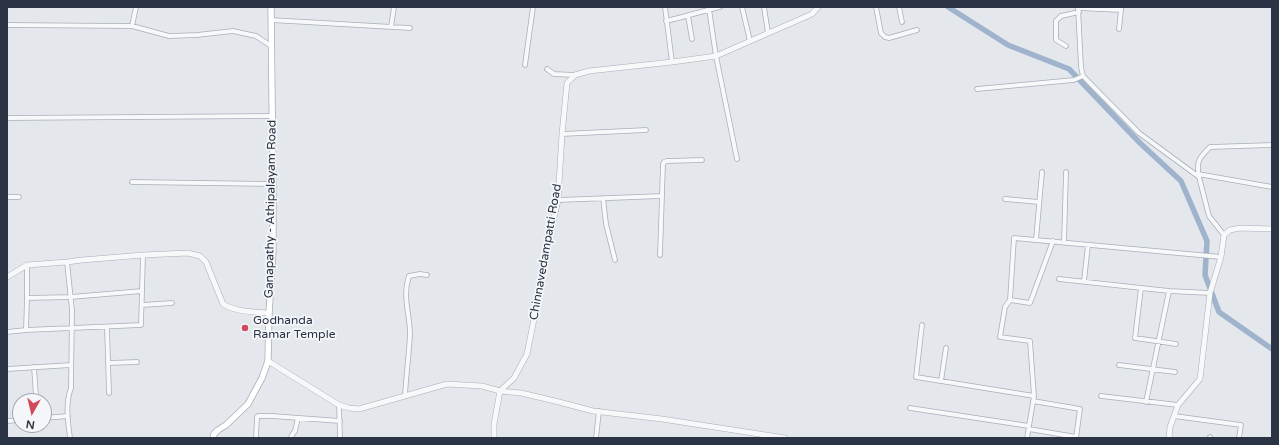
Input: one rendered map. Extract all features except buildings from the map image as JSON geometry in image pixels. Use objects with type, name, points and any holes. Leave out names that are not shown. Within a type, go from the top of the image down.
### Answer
[{"type":"main road","name":"Ganapathy - Athipalayam Road","points":[[213,438],[214,434],[218,430],[226,425],[248,404],[262,378],[268,361],[273,250],[271,7]]},
{"type":"street","points":[[132,26],[136,7]]},
{"type":"street","points":[[391,28],[394,7]]},
{"type":"street","points":[[525,65],[533,7]]},
{"type":"street","points":[[665,7],[672,62]]},
{"type":"street","points":[[666,21],[720,7]]},
{"type":"street","points":[[742,7],[750,41]]},
{"type":"street","points":[[764,7],[768,33]]},
{"type":"street","points":[[547,69],[554,74],[575,75],[589,71],[716,56],[812,14],[818,7]]},
{"type":"street","points":[[876,7],[881,33],[885,37],[889,38],[917,30]]},
{"type":"street","points":[[900,7],[902,22]]},
{"type":"street","points":[[1066,46],[1056,40],[1056,21],[1061,16],[1079,9],[1121,8],[1119,29]]},
{"type":"street","points":[[709,9],[716,56],[737,159]]},
{"type":"street","points":[[1079,9],[1082,76],[1139,133],[1198,175],[1272,187]]},
{"type":"street","points":[[688,16],[692,39]]},
{"type":"street","points":[[271,20],[410,28]]},
{"type":"street","points":[[7,25],[132,26],[169,36],[233,31],[256,36],[271,46]]},
{"type":"street","name":"Chinnavedampatti Road","points":[[500,391],[514,378],[527,354],[543,267],[558,200],[567,84],[575,75]]},
{"type":"street","points":[[977,89],[1074,80],[1082,76]]},
{"type":"street","points":[[7,118],[272,116]]},
{"type":"street","points":[[562,134],[646,130]]},
{"type":"street","points":[[1224,235],[1209,216],[1198,175],[1197,167],[1199,158],[1210,147],[1272,145]]},
{"type":"street","points":[[660,255],[663,164],[664,162],[702,160]]},
{"type":"street","points":[[1036,240],[1042,172]]},
{"type":"street","points":[[1064,242],[1066,172]]},
{"type":"street","points":[[132,182],[273,184]]},
{"type":"street","points":[[558,200],[662,196]]},
{"type":"street","points":[[7,197],[19,197]]},
{"type":"street","points":[[603,198],[606,224],[615,260]]},
{"type":"street","points":[[1005,199],[1039,202]]},
{"type":"street","points":[[1169,438],[1170,427],[1178,406],[1200,379],[1210,293],[1216,274],[1224,235],[1230,230],[1240,228],[1272,229]]},
{"type":"street","points":[[1027,438],[1034,398],[1030,341],[1000,337],[1005,307],[1010,300],[1014,238],[1219,257]]},
{"type":"street","points":[[1010,300],[1030,303],[1053,241]]},
{"type":"street","points":[[1084,281],[1088,245]]},
{"type":"street","points":[[7,277],[27,265],[143,255],[188,253],[200,256],[206,262],[223,304],[240,310],[269,313]]},
{"type":"street","points":[[7,332],[141,325],[143,255]]},
{"type":"street","points":[[67,262],[72,310],[71,388],[68,396],[70,438]]},
{"type":"street","points":[[26,330],[28,298],[27,265]]},
{"type":"street","points":[[404,396],[410,333],[405,294],[406,284],[409,276],[420,274],[428,275]]},
{"type":"street","points":[[1059,279],[1169,291],[1210,293]]},
{"type":"street","points":[[1141,288],[1135,338],[1176,344]]},
{"type":"street","points":[[28,298],[71,297],[142,291]]},
{"type":"street","points":[[1146,402],[1169,291]]},
{"type":"street","points":[[142,305],[172,303]]},
{"type":"street","points":[[910,408],[1029,427],[1076,438],[1080,409],[1034,398],[941,381],[916,378],[922,325]]},
{"type":"street","points":[[107,327],[108,393]]},
{"type":"street","points":[[941,381],[946,348]]},
{"type":"street","points":[[268,361],[339,405],[349,408],[359,409],[448,384],[482,386],[500,391],[521,393],[599,411],[785,438]]},
{"type":"street","points":[[108,363],[137,362]]},
{"type":"street","points":[[7,369],[71,365]]},
{"type":"street","points":[[1119,365],[1175,372]]},
{"type":"street","points":[[34,367],[36,393]]},
{"type":"street","points":[[494,438],[494,424],[500,391]]},
{"type":"street","points":[[1101,396],[1178,406]]},
{"type":"street","points":[[339,405],[340,438]]},
{"type":"street","points":[[596,438],[599,411]]},
{"type":"street","points":[[52,417],[68,416]]},
{"type":"street","points":[[256,438],[258,416],[340,421]]},
{"type":"street","points":[[1174,416],[1241,425],[1239,438]]},
{"type":"street","points":[[291,438],[295,431],[298,418]]},
{"type":"waterway","points":[[948,7],[1008,45],[1069,69],[1140,143],[1181,181],[1207,241],[1205,275],[1219,312],[1272,349]]},
{"type":"place","name":"Godhanda Ramar Temple","points":[[245,328]]}]
